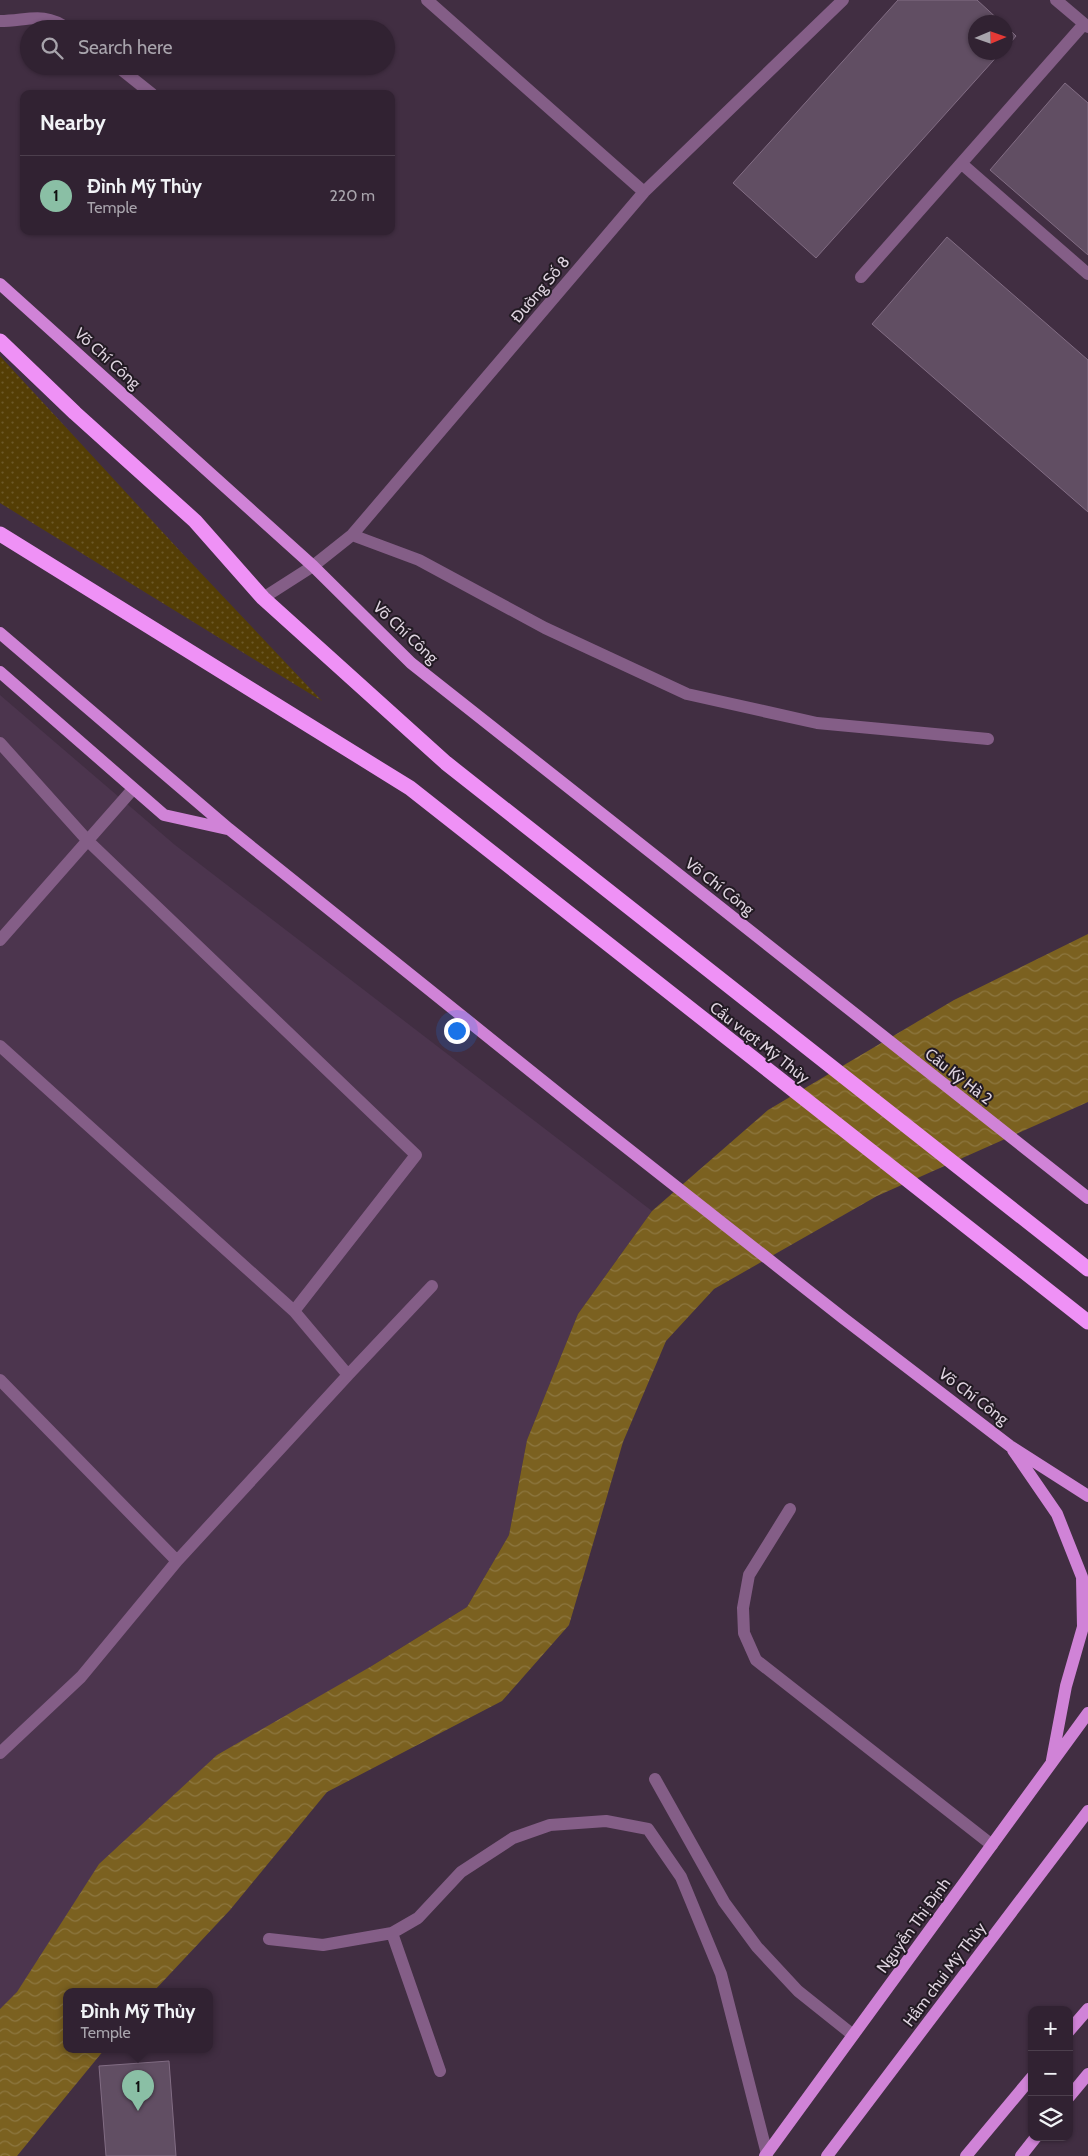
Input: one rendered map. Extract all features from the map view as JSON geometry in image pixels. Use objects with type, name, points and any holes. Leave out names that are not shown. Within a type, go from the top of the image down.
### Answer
[{"type":"highway","points":[[0,340],[76,413],[195,522],[263,598]]},
{"type":"highway","name":"Cầu vượt Mỹ Thủy","points":[[0,534],[410,788],[1088,1322]]},
{"type":"highway","name":"Cầu vượt Mỹ Thủy","points":[[263,598],[446,763],[1088,1269]]},
{"type":"main road","name":"Võ Chí Công","points":[[0,284],[313,566],[411,663],[810,980]]},
{"type":"main road","points":[[0,633],[229,829]]},
{"type":"main road","points":[[0,672],[164,815],[229,829]]},
{"type":"main road","name":"Võ Chí Công","points":[[229,829],[842,1318],[1010,1446],[1088,1496]]},
{"type":"main road","name":"Cầu Kỳ Hà 2","points":[[810,980],[1088,1198]]},
{"type":"main road","points":[[1010,1446],[1056,1514],[1082,1577],[1084,1627],[1066,1686],[1051,1764]]},
{"type":"main road","name":"Nguyễn Thị Định","points":[[766,2155],[1088,1713]]},
{"type":"main road","name":"Hầm chui Mỹ Thủy","points":[[827,2156],[1088,1811]]},
{"type":"main road","points":[[1073,2027],[1088,2009]]},
{"type":"main road","points":[[1070,2096],[1088,2074]]},
{"type":"main road","points":[[966,2156],[1028,2082]]},
{"type":"main road","points":[[1021,2156],[1033,2141]]},
{"type":"street","points":[[427,0],[644,192]]},
{"type":"street","name":"Đường Số 8","points":[[263,598],[313,566],[352,535],[644,192],[842,0]]},
{"type":"street","points":[[861,277],[1086,26],[1056,0]]},
{"type":"street","points":[[0,22],[42,17],[53,20]]},
{"type":"street","points":[[128,75],[147,90]]},
{"type":"street","points":[[962,164],[1088,274]]},
{"type":"street","points":[[352,535],[418,560],[545,628],[686,694],[817,724],[988,739]]},
{"type":"street","points":[[0,743],[88,841],[416,1156],[294,1311]]},
{"type":"street","points":[[0,940],[88,841],[107,816],[133,789]]},
{"type":"street","points":[[0,1046],[294,1311],[348,1376]]},
{"type":"street","points":[[0,1753],[81,1677],[177,1561],[432,1286]]},
{"type":"street","points":[[0,1380],[177,1561]]},
{"type":"street","points":[[790,1509],[749,1575],[743,1608],[744,1633],[756,1660],[992,1845]]},
{"type":"street","points":[[655,1779],[724,1902],[757,1947],[798,1992],[853,2035]]},
{"type":"street","points":[[269,1940],[323,1945],[392,1933],[418,1918],[461,1872],[513,1838],[550,1825],[606,1821],[648,1829],[681,1877],[721,1974],[766,2155]]},
{"type":"street","points":[[392,1933],[440,2071]]},
{"type":"shaded area","points":[[0,356],[181,552],[322,701],[0,503]]},
{"type":"shaded area","points":[[0,695],[175,845],[652,1211],[578,1314],[527,1440],[509,1535],[467,1607],[370,1667],[0,2009]]},
{"type":"water","points":[[1088,934],[1088,1102],[877,1196],[714,1289],[666,1341],[623,1442],[569,1625],[502,1701],[327,1792],[230,1910],[157,1988],[63,1988],[63,2053],[102,2053],[17,2156],[0,2156],[0,2009],[17,1992],[99,1864],[217,1755],[370,1667],[467,1607],[509,1535],[527,1440],[578,1314],[652,1211],[768,1110],[954,1000]]},
{"type":"building","points":[[898,0],[977,0],[993,15],[968,15],[968,60],[994,60],[816,258],[733,183]]},
{"type":"building","points":[[1065,83],[1088,103],[1088,255],[990,170]]},
{"type":"building","points":[[947,237],[1088,360],[1088,512],[872,324]]},
{"type":"building","points":[[169,2061],[176,2156],[106,2156],[99,2066]]},
{"type":"place","name":"Đình Mỹ Thủy","points":[[138,2111]]}]
